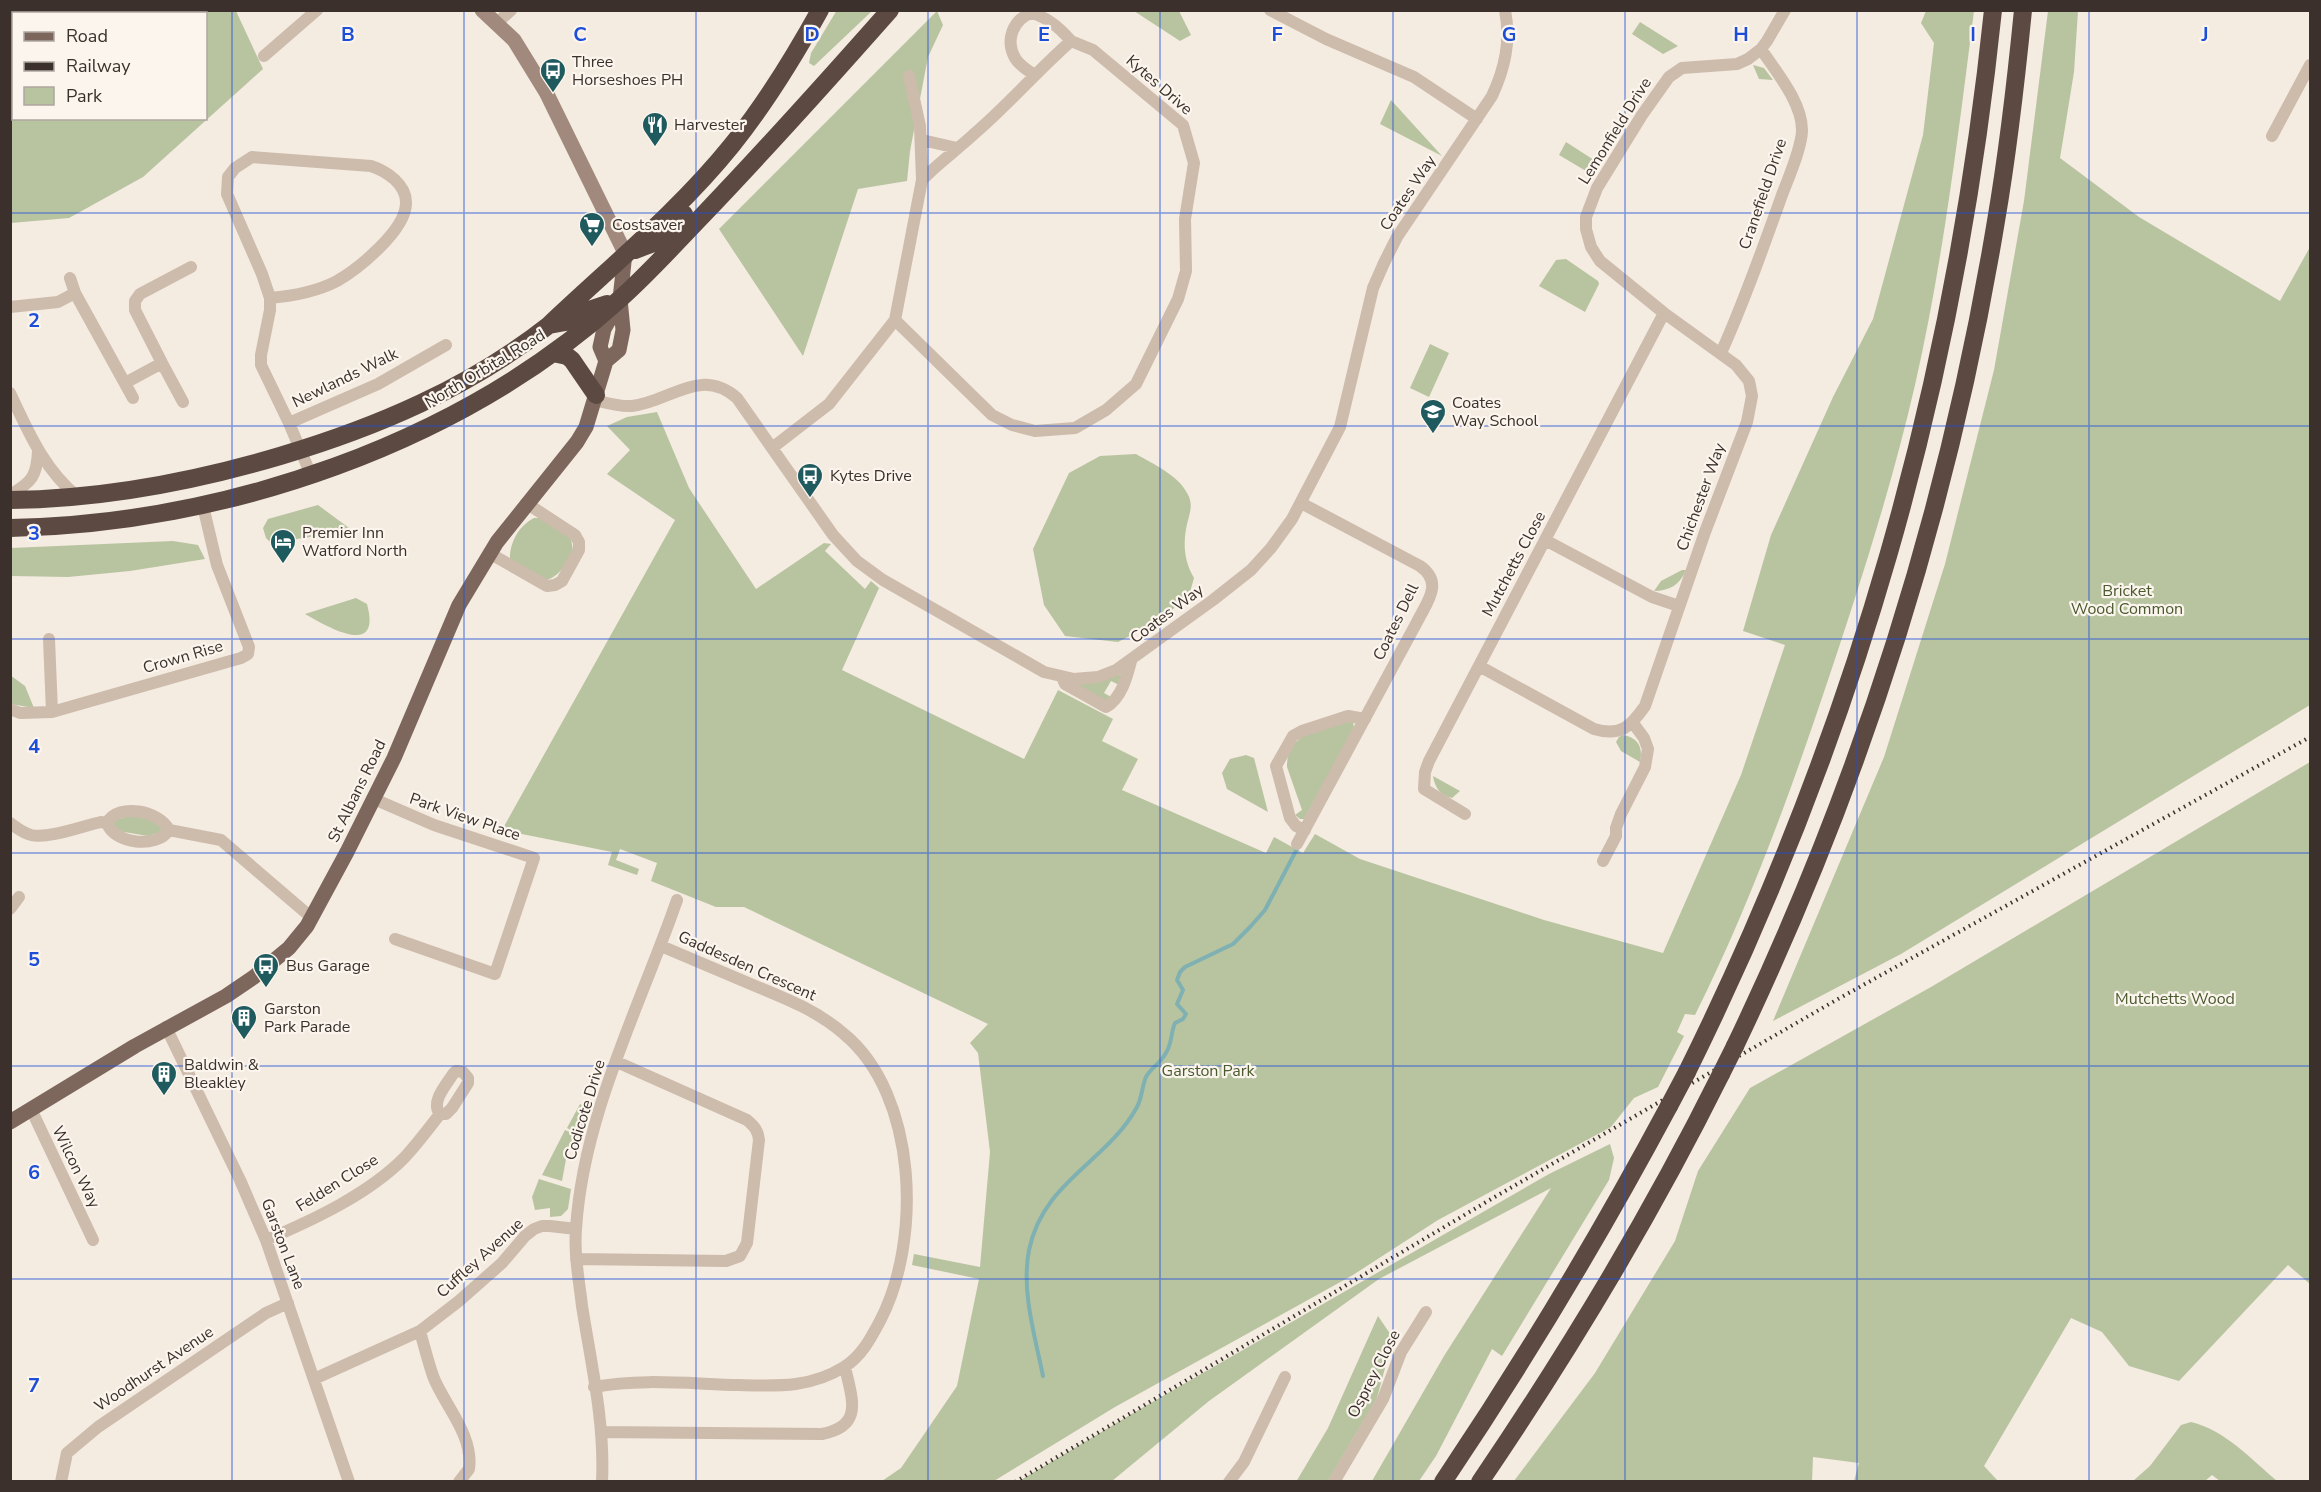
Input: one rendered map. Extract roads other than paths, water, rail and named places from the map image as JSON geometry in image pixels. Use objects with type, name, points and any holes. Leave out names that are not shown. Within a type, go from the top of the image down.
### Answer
[{"type":"highway","name":"North Orbital Road","points":[[10,500],[78,497],[138,490],[201,478],[299,450],[390,418],[447,392],[504,359],[549,325],[692,189],[731,146],[779,79],[820,10]]},
{"type":"highway","name":"North Orbital Road","points":[[10,528],[97,524],[150,517],[276,487],[390,444],[446,417],[521,374],[553,353],[620,299],[719,199],[890,10]]},
{"type":"highway","points":[[1443,1482],[1529,1351],[1572,1280],[1669,1106],[1751,936],[1803,810],[1851,679],[1891,548],[1931,394],[1954,283],[1977,147],[1993,10]]},
{"type":"highway","points":[[1480,1482],[1558,1363],[1630,1244],[1721,1074],[1807,887],[1857,756],[1902,622],[1940,490],[1970,357],[1996,221],[2023,10]]},
{"type":"highway","points":[[624,254],[656,242],[698,199],[719,199]]},
{"type":"highway","points":[[549,325],[571,321],[584,312],[620,299]]},
{"type":"highway","points":[[553,353],[572,360],[596,398]]},
{"type":"main road","name":"St Albans Road","points":[[10,1122],[166,1027],[226,996],[254,977],[289,948],[312,918],[394,758],[459,605],[489,553],[526,503],[577,442],[586,427],[606,361],[619,350],[623,330],[620,299],[624,254]]},
{"type":"street","points":[[264,56],[317,10]]},
{"type":"street","points":[[482,10],[514,40],[546,92],[624,254]]},
{"type":"street","points":[[497,23],[511,10]]},
{"type":"street","points":[[1270,10],[1326,39],[1414,77],[1478,119]]},
{"type":"street","name":"Coates Way","points":[[596,398],[631,406],[644,404],[702,384],[724,388],[737,398],[833,535],[857,561],[905,594],[1044,672],[1074,679],[1098,677],[1131,661],[1251,570],[1271,548],[1301,503],[1340,427],[1374,288],[1384,263],[1397,237],[1478,119],[1501,75],[1506,56],[1508,29],[1505,10]]},
{"type":"street","name":"Lemonfield Drive","points":[[1664,313],[1600,261],[1586,229],[1590,201],[1642,115],[1669,77],[1682,68],[1737,64],[1761,49],[1785,10]]},
{"type":"street","points":[[922,180],[974,135],[1071,40],[1061,30],[1038,15],[1031,14],[1019,20],[1011,33],[1010,41],[1012,51],[1019,63],[1034,74]]},
{"type":"street","name":"Kytes Drive","points":[[895,320],[992,416],[1012,425],[1035,431],[1075,428],[1106,411],[1136,384],[1178,299],[1186,271],[1185,219],[1194,163],[1184,124],[1093,50],[1071,40]]},
{"type":"street","name":"Cranefield Drive","points":[[1721,353],[1737,317],[1794,163],[1802,130],[1795,101],[1761,49]]},
{"type":"street","points":[[2272,136],[2310,65]]},
{"type":"street","points":[[772,447],[829,404],[895,320],[922,180],[922,140],[909,76]]},
{"type":"street","points":[[922,140],[957,148]]},
{"type":"street","points":[[270,298],[309,292],[336,281],[376,251],[403,216],[406,204],[404,194],[396,181],[385,171],[360,165],[252,157],[235,168],[228,177],[227,194],[270,298],[261,365],[311,475]]},
{"type":"street","points":[[183,402],[135,310],[135,301],[140,294],[192,267]]},
{"type":"street","points":[[70,278],[75,293],[133,398]]},
{"type":"street","points":[[10,306],[58,302],[75,293]]},
{"type":"street","name":"Chichester Way","points":[[1634,723],[1645,706],[1656,681],[1679,606],[1747,422],[1752,396],[1749,381],[1736,365],[1664,313]]},
{"type":"street","name":"Mutchetts Close","points":[[1465,814],[1424,789],[1425,772],[1664,313]]},
{"type":"street","name":"Newlands Walk","points":[[289,423],[378,384],[446,345]]},
{"type":"street","points":[[125,383],[162,363]]},
{"type":"street","points":[[10,393],[38,451],[61,483],[78,497]]},
{"type":"street","points":[[10,495],[31,481],[37,470],[38,451]]},
{"type":"street","points":[[489,553],[547,586],[555,585],[562,580],[579,550],[579,542],[575,535],[526,503]]},
{"type":"street","name":"Coates Dell","points":[[1297,844],[1432,594],[1433,584],[1431,576],[1420,566],[1301,503]]},
{"type":"street","name":"Crown Rise","points":[[10,710],[20,713],[52,712],[242,658],[248,654],[249,647],[217,565],[203,506]]},
{"type":"street","points":[[1545,540],[1652,597],[1679,606]]},
{"type":"street","points":[[49,639],[52,712]]},
{"type":"street","points":[[1062,677],[1065,684],[1106,707],[1114,702],[1127,678],[1131,661]]},
{"type":"street","points":[[1479,666],[1594,729],[1604,732],[1621,731],[1634,723],[1644,738],[1648,749],[1645,767],[1621,814],[1616,836],[1603,861]]},
{"type":"street","points":[[1305,830],[1296,826],[1290,818],[1276,766],[1293,736],[1302,731],[1348,716],[1365,719]]},
{"type":"street","name":"Park View Place","points":[[374,799],[434,825],[534,858],[495,974],[395,939]]},
{"type":"street","points":[[107,823],[117,813],[127,811],[153,816],[165,822],[169,830]]},
{"type":"street","points":[[10,823],[33,836],[48,835],[101,822],[107,823]]},
{"type":"street","points":[[107,823],[110,831],[116,836],[138,841],[154,841],[165,837],[169,830]]},
{"type":"street","points":[[169,830],[221,840],[312,918]]},
{"type":"street","points":[[10,909],[19,897]]},
{"type":"street","name":"Codicote Drive","points":[[602,1482],[601,1432],[576,1259],[576,1229],[584,1166],[604,1096],[676,900]]},
{"type":"street","name":"Gaddesden Crescent","points":[[594,1387],[624,1383],[790,1387],[811,1382],[845,1367],[858,1356],[871,1339],[883,1316],[898,1276],[904,1248],[908,1198],[906,1170],[897,1123],[888,1098],[865,1054],[844,1034],[794,1002],[661,946]]},
{"type":"street","name":"Garston Lane","points":[[166,1027],[240,1180],[266,1240],[349,1482]]},
{"type":"street","points":[[576,1259],[726,1261],[740,1256],[747,1243],[759,1140],[759,1133],[755,1127],[747,1120],[617,1062]]},
{"type":"street","name":"Wilcon Way","points":[[31,1109],[93,1240]]},
{"type":"street","name":"Felden Close","points":[[266,1240],[309,1221],[372,1183],[405,1157],[440,1114]]},
{"type":"street","name":"Cuffley Avenue","points":[[314,1379],[420,1331],[459,1301],[502,1263],[534,1229],[550,1226],[576,1229]]},
{"type":"street","name":"Woodhurst Avenue","points":[[61,1482],[67,1453],[98,1427],[266,1313],[288,1304]]},
{"type":"street","name":"Osprey Close","points":[[1334,1482],[1383,1399],[1401,1352],[1426,1312]]},
{"type":"street","points":[[420,1331],[433,1375],[458,1421],[469,1456],[469,1469],[459,1482]]},
{"type":"street","points":[[601,1432],[822,1434],[834,1432],[844,1427],[853,1407],[845,1367]]},
{"type":"street","points":[[1229,1482],[1244,1462],[1285,1377]]},
{"type":"waterway","points":[[1043,1376],[1030,1313],[1027,1281],[1029,1250],[1036,1226],[1061,1189],[1109,1143],[1137,1107],[1146,1077],[1167,1052],[1175,1023],[1183,1019],[1186,1014],[1177,1004],[1183,990],[1177,980],[1180,972],[1185,967],[1233,944],[1250,927],[1265,910],[1298,847]]},
{"type":"railway","points":[[1015,1482],[1493,1198],[1838,999],[2310,737]]},
{"type":"place","name":"Three Horseshoes PH","points":[[553,94]]},
{"type":"place","name":"Harvester","points":[[655,148]]},
{"type":"place","name":"Costsaver","points":[[592,248]]},
{"type":"place","name":"Coates Way School","points":[[1433,435]]},
{"type":"place","name":"Kytes Drive","points":[[810,499]]},
{"type":"place","name":"Premier Inn Watford North","points":[[283,565]]},
{"type":"place","name":"Bus Garage","points":[[266,989]]},
{"type":"place","name":"Garston Park Parade","points":[[244,1041]]},
{"type":"place","name":"Baldwin & Bleakley","points":[[164,1097]]},
{"type":"park label","name":"Bricket Wood Common","points":[[2127,600]]},
{"type":"park label","name":"Mutchetts Wood","points":[[2175,999]]},
{"type":"park label","name":"Garston Park","points":[[1208,1071]]}]
